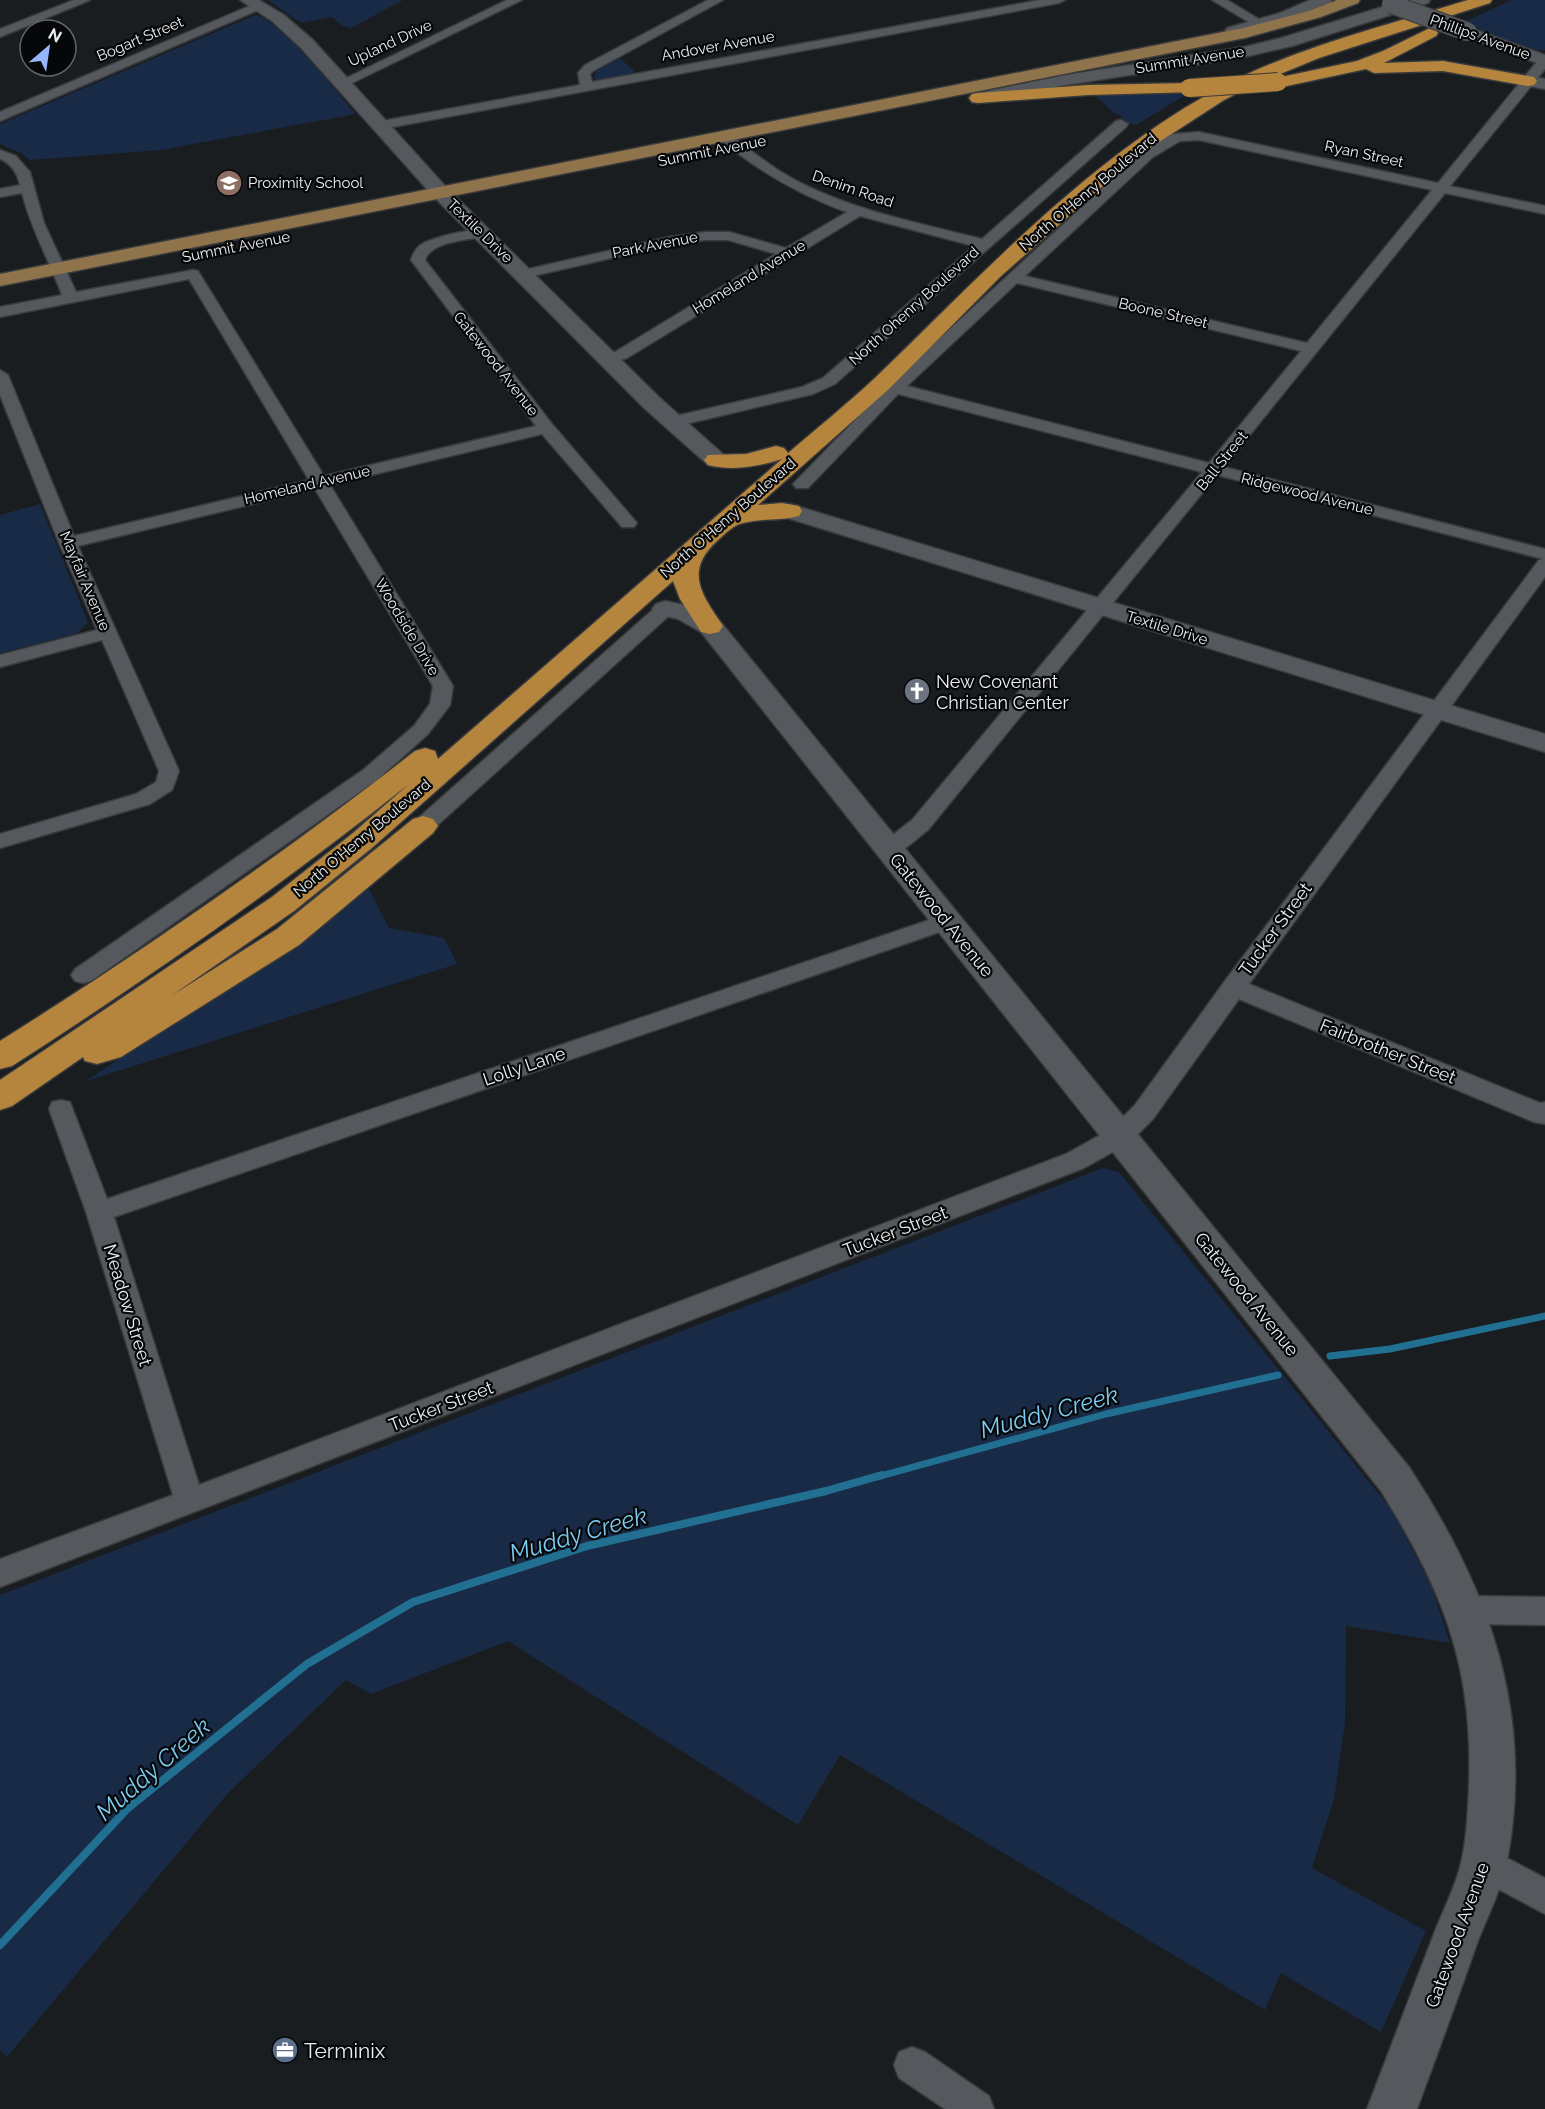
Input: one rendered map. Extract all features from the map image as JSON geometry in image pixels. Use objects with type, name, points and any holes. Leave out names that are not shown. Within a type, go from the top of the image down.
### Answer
[{"type":"highway","name":"North O'Henry Boulevard","points":[[779,463],[857,381],[984,259],[1112,150],[1154,120],[1239,73],[1286,54],[1453,0]]},
{"type":"highway","name":"North O'Henry Boulevard","points":[[0,1057],[162,953],[334,830],[465,726],[728,498],[779,463],[881,384],[994,272],[1130,153],[1218,96],[1312,54],[1484,0]]},
{"type":"highway","points":[[978,98],[1088,90],[1189,88],[1278,82],[1333,72],[1389,55],[1500,0]]},
{"type":"highway","points":[[1333,72],[1424,65],[1474,70],[1536,82]]},
{"type":"highway","points":[[716,460],[738,463],[779,463],[776,492],[780,503],[790,511]]},
{"type":"highway","points":[[716,460],[727,472],[728,498],[755,511],[773,509],[790,511]]},
{"type":"highway","name":"North O'Henry Boulevard","points":[[0,1096],[284,904],[363,840],[700,544],[728,498]]},
{"type":"highway","points":[[700,544],[685,571],[686,580],[688,590],[710,626]]},
{"type":"highway","points":[[602,631],[638,613],[665,609]]},
{"type":"highway","points":[[49,1064],[109,1049],[146,1028],[288,937],[423,825]]},
{"type":"main road","name":"Summit Avenue","points":[[0,295],[65,283],[446,198],[946,98],[1178,45],[1275,26],[1352,0]]},
{"type":"main road","name":"Summit Avenue","points":[[946,98],[978,98]]},
{"type":"main road","name":"Summit Avenue","points":[[0,280],[65,283]]},
{"type":"street","points":[[0,33],[84,0]]},
{"type":"street","name":"Upland Drive","points":[[342,83],[516,0]]},
{"type":"street","points":[[587,87],[584,73],[589,68],[717,0]]},
{"type":"street","name":"Andover Avenue","points":[[382,125],[1059,0]]},
{"type":"street","points":[[1218,0],[1261,24]]},
{"type":"street","name":"Summit Avenue","points":[[1178,45],[1261,24],[1324,0]]},
{"type":"street","name":"Summit Avenue","points":[[978,98],[1066,80],[1255,49],[1286,42],[1422,0]]},
{"type":"street","name":"Phillips Avenue","points":[[1387,1],[1545,62]]},
{"type":"street","name":"Textile Drive","points":[[254,3],[278,18],[307,44],[446,198],[608,359],[716,460]]},
{"type":"street","name":"Bogart Street","points":[[0,117],[254,3]]},
{"type":"street","name":"Ball Street","points":[[889,849],[920,825],[1102,608],[1440,187],[1536,82],[1545,62]]},
{"type":"street","name":"North Ohenry Boulevard","points":[[673,422],[807,391],[829,381],[1121,124]]},
{"type":"street","name":"Ryan Street","points":[[1014,278],[1148,154],[1177,137],[1199,136],[1545,210]]},
{"type":"street","name":"Denim Road","points":[[730,141],[762,166],[792,184],[858,211],[984,244]]},
{"type":"street","points":[[0,154],[18,165],[23,172],[37,222],[65,283],[0,312]]},
{"type":"street","points":[[0,193],[27,188]]},
{"type":"street","name":"Homeland Avenue","points":[[608,359],[621,355],[858,211]]},
{"type":"street","name":"Gatewood Avenue","points":[[483,233],[425,247],[418,254],[418,260],[546,428],[628,523]]},
{"type":"street","name":"Park Avenue","points":[[524,274],[669,241],[705,236],[729,236],[787,253]]},
{"type":"street","name":"Woodside Drive","points":[[65,283],[193,274],[443,686],[440,705],[421,730],[370,775],[83,975]]},
{"type":"street","points":[[802,484],[895,388],[1014,278]]},
{"type":"street","name":"Boone Street","points":[[1014,278],[1311,349]]},
{"type":"street","name":"Mayfair Avenue","points":[[0,375],[68,543],[169,771],[169,778],[165,785],[143,799],[0,841]]},
{"type":"street","name":"Ridgewood Avenue","points":[[895,388],[1545,554]]},
{"type":"street","name":"Homeland Avenue","points":[[68,543],[546,428]]},
{"type":"street","name":"Textile Drive","points":[[790,511],[1545,742]]},
{"type":"street","name":"Tucker Street","points":[[0,1573],[1075,1161],[1120,1136],[1144,1112],[1233,987],[1545,564]]},
{"type":"street","points":[[423,825],[665,609]]},
{"type":"street","name":"Gatewood Avenue","points":[[665,609],[685,612],[710,626],[1395,1479],[1440,1550],[1466,1610],[1483,1670],[1492,1730],[1494,1778],[1491,1820],[1484,1863],[1392,2109]]},
{"type":"street","points":[[0,661],[108,633]]},
{"type":"street","name":"Lolly Lane","points":[[99,1212],[949,921]]},
{"type":"street","name":"Fairbrother Street","points":[[1233,987],[1544,1113]]},
{"type":"street","name":"Meadow Street","points":[[61,1109],[99,1212],[190,1502]]},
{"type":"street","points":[[1466,1610],[1545,1611]]},
{"type":"street","points":[[1484,1863],[1545,1897]]},
{"type":"street","points":[[912,2065],[976,2109]]},
{"type":"shaded area","points":[[268,0],[403,0],[351,28],[343,26],[332,17],[301,23]]},
{"type":"shaded area","points":[[1512,0],[1545,0],[1545,50],[1534,51],[1462,23]]},
{"type":"shaded area","points":[[255,15],[266,19],[293,42],[356,114],[161,150],[30,160],[21,153],[0,144],[0,124]]},
{"type":"shaded area","points":[[620,58],[637,74],[604,80],[594,79],[596,71]]},
{"type":"shaded area","points":[[1192,91],[1136,125],[1119,121],[1123,117],[1114,113],[1094,94]]},
{"type":"shaded area","points":[[40,504],[88,622],[76,634],[0,653],[0,515]]},
{"type":"shaded area","points":[[366,884],[389,928],[444,938],[457,964],[86,1081],[257,967]]},
{"type":"shaded area","points":[[1103,1168],[1119,1172],[1391,1509],[1431,1585],[1450,1643],[1346,1626],[1345,1722],[1334,1799],[1312,1868],[1426,1931],[1381,2032],[1281,1973],[1265,2010],[840,1755],[798,1825],[508,1641],[371,1694],[346,1680],[228,1793],[7,2057],[0,2050],[0,1595]]},
{"type":"waterway","name":"Muddy Creek","points":[[1330,1356],[1390,1349],[1545,1316]]},
{"type":"waterway","name":"Muddy Creek","points":[[877,1477],[1106,1414],[1278,1375]]},
{"type":"waterway","name":"Muddy Creek","points":[[0,1945],[127,1809],[307,1664],[413,1602],[587,1546],[826,1491],[882,1475]]},
{"type":"place","name":"Proximity School","points":[[229,183]]},
{"type":"place","name":"New Covenant Christian Center","points":[[917,691]]},
{"type":"place","name":"Terminix","points":[[285,2050]]}]
